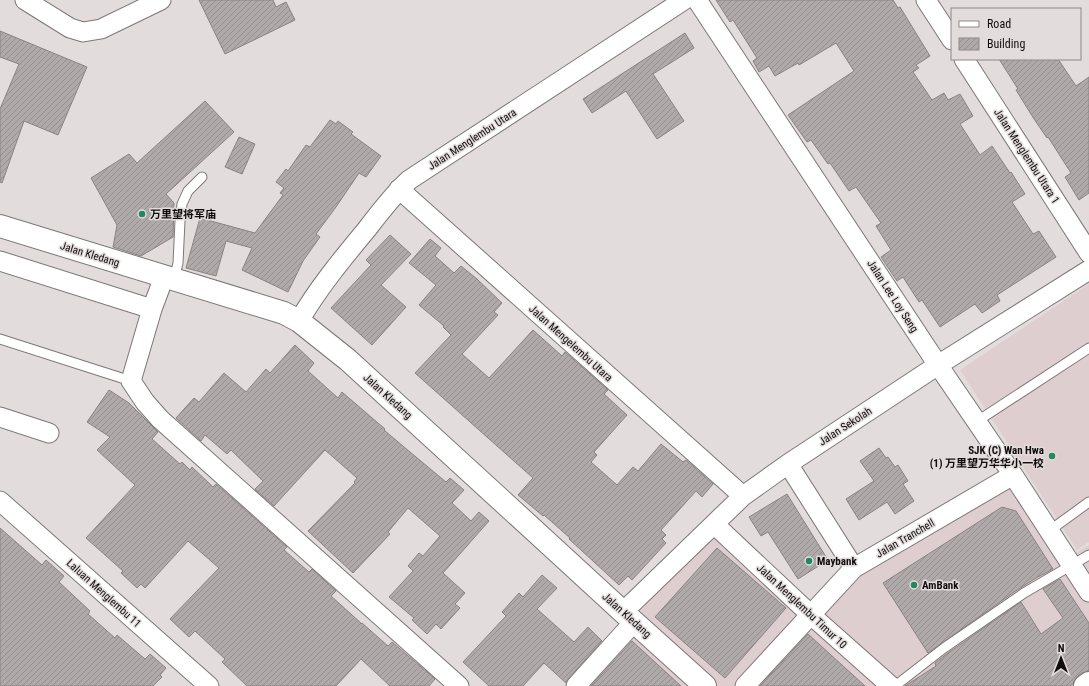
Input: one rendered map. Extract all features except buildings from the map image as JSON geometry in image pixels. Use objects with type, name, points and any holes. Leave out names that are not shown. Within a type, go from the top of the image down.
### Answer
[{"type":"main road","name":"Jalan Kledang","points":[[0,226],[284,314],[299,321],[348,360],[705,686]]},
{"type":"main road","points":[[1085,686],[1089,683]]},
{"type":"street","points":[[26,0],[70,28],[83,32],[101,30],[161,0]]},
{"type":"street","name":"Jalan Menglembu Utara","points":[[299,321],[309,304],[399,189],[410,180],[684,0]]},
{"type":"street","name":"Jalan Lee Loy Seng","points":[[697,0],[1089,592]]},
{"type":"street","points":[[926,0],[951,38]]},
{"type":"street","name":"Jalan Menglembu Utara 1","points":[[965,60],[1089,253]]},
{"type":"street","name":"Jalan Mengelembu Utara","points":[[399,189],[743,496]]},
{"type":"street","points":[[0,261],[152,309]]},
{"type":"street","name":"Jalan Sekolah","points":[[576,686],[629,617],[714,524],[743,496],[788,464],[938,365],[1089,270]]},
{"type":"street","points":[[169,278],[152,309],[131,381],[160,419],[459,686]]},
{"type":"street","points":[[0,417],[49,434]]},
{"type":"street","points":[[788,464],[854,568]]},
{"type":"street","name":"Jalan Tranchell","points":[[745,686],[854,568],[1012,475]]},
{"type":"street","name":"Laluan Menglembu 11","points":[[0,501],[209,686]]},
{"type":"street","name":"Jalan Menglembu Timur 10","points":[[714,524],[811,615],[891,686]]},
{"type":"lane","points":[[169,278],[178,263],[182,204],[188,190],[202,178]]},
{"type":"lane","points":[[0,339],[131,381]]},
{"type":"lane","points":[[976,422],[1089,348]]},
{"type":"lane","points":[[1049,531],[1089,502]]},
{"type":"lane","points":[[895,686],[944,648],[1024,593],[1089,555]]},
{"type":"shaded area","name":"SJK (C) Wan Hwa (1) 万里望万华华小一校","points":[[1089,284],[1089,542],[1077,550],[960,370]]},
{"type":"shaded area","points":[[1013,473],[1071,556],[1089,545],[1089,686],[574,686],[713,529],[804,609]]},
{"type":"place","name":"万里望将军庙","points":[[142,214]]},
{"type":"place","name":"SJK (C) Wan Hwa (1) 万里望万华华小一校","points":[[1052,456]]},
{"type":"place","name":"Maybank","points":[[809,561]]},
{"type":"place","name":"AmBank","points":[[914,585]]}]
